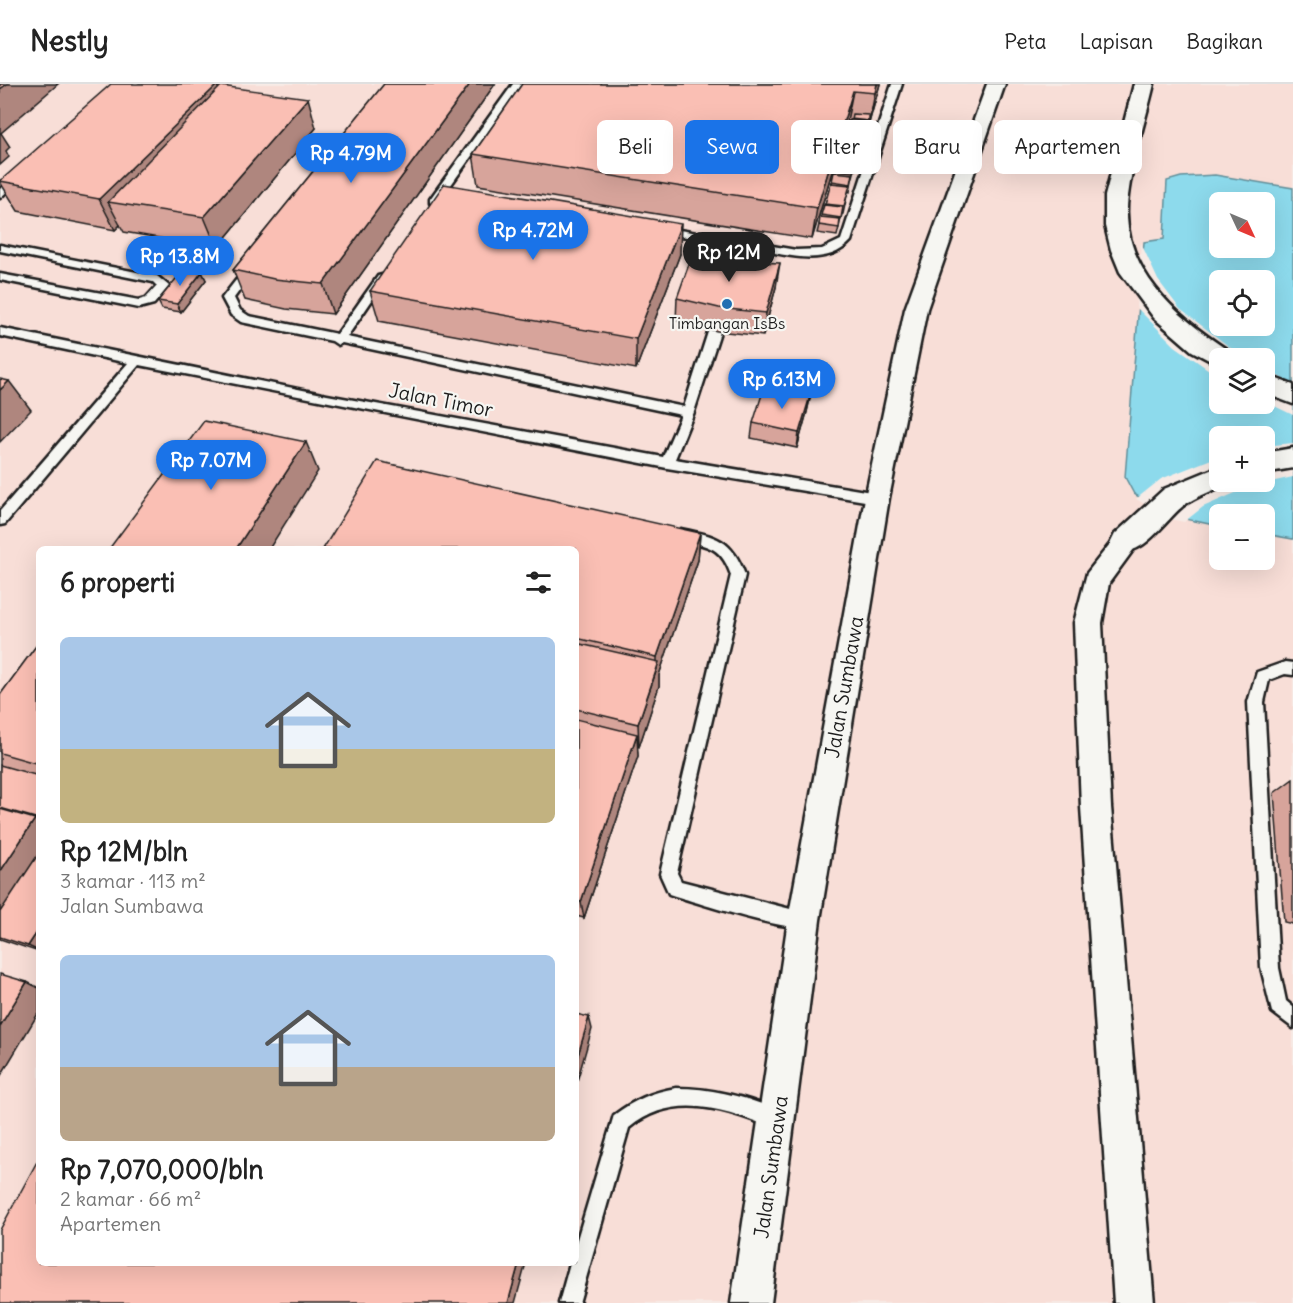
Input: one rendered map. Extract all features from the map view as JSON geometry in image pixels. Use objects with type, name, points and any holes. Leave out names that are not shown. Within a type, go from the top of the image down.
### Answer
[{"type":"main road","points":[[1144,84],[1116,200],[1118,231],[1130,268],[1156,309],[1209,350]]},
{"type":"main road","points":[[1275,388],[1293,395]]},
{"type":"main road","points":[[1275,461],[1293,458]]},
{"type":"main road","points":[[1126,542],[1174,497],[1209,481]]},
{"type":"street","name":"Jalan Sumbawa","points":[[751,1303],[804,920],[877,498],[916,309],[979,126],[996,84]]},
{"type":"street","points":[[1126,542],[1096,580],[1088,623],[1096,807],[1134,1303]]},
{"type":"lane","points":[[427,213],[518,84]]},
{"type":"lane","points":[[649,227],[806,254],[828,252],[839,248],[846,241],[897,84]]},
{"type":"lane","points":[[0,195],[24,171]]},
{"type":"lane","points":[[440,193],[452,195]]},
{"type":"lane","points":[[731,283],[742,243]]},
{"type":"lane","points":[[0,248],[157,279],[163,285],[150,301],[139,304],[0,277]]},
{"type":"lane","points":[[257,261],[228,298],[235,312],[245,320],[688,412]]},
{"type":"lane","points":[[339,341],[386,272]]},
{"type":"lane","name":"Jalan Timor","points":[[0,332],[136,362],[667,463],[877,498]]},
{"type":"lane","points":[[667,463],[688,412],[714,332]]},
{"type":"lane","points":[[0,520],[136,362]]},
{"type":"lane","points":[[668,531],[713,541],[720,545],[731,555],[738,575],[668,874],[675,888],[736,906],[804,920]]},
{"type":"lane","points":[[1293,669],[1285,668],[1262,676],[1256,702],[1270,968],[1278,1006],[1293,1019]]},
{"type":"lane","points":[[569,1303],[621,1122],[632,1110],[649,1101],[684,1096],[746,1107],[778,1120]]},
{"type":"shaded area","points":[[0,84],[1293,84],[1293,1303],[0,1303]]},
{"type":"water","points":[[1215,175],[1293,188],[1293,539],[1275,536],[1275,504],[1209,504],[1209,524],[1171,516],[1134,494],[1125,477],[1144,242],[1164,239],[1167,181],[1181,177]]},
{"type":"pier","points":[[1141,243],[1158,280],[1180,309],[1209,331],[1209,336],[1215,336],[1231,348],[1209,348],[1209,370],[1175,346],[1136,307]]},
{"type":"pier","points":[[1275,374],[1293,384],[1293,415],[1275,406]]},
{"type":"pier","points":[[1293,443],[1293,477],[1275,481],[1275,445]]},
{"type":"pier","points":[[1209,460],[1209,492],[1238,492],[1203,507],[1184,522],[1170,519],[1136,499],[1161,479]]},
{"type":"building","points":[[111,84],[217,85],[99,199],[0,181]]},
{"type":"building","points":[[384,84],[470,84],[323,284],[274,279],[233,270]]},
{"type":"building","points":[[522,84],[877,84],[875,93],[853,91],[844,120],[791,120],[791,174],[827,174],[817,208],[600,174],[673,174],[673,120],[597,120],[597,173],[473,154]]},
{"type":"building","points":[[221,86],[308,98],[204,217],[108,202]]},
{"type":"building","points":[[852,114],[869,115],[869,120],[851,119]]},
{"type":"building","points":[[834,174],[853,174],[851,184],[832,181]]},
{"type":"building","points":[[831,183],[850,185],[844,206],[825,204]]},
{"type":"building","points":[[444,184],[681,224],[636,339],[370,291]]},
{"type":"building","points":[[824,205],[843,207],[841,218],[821,215]]},
{"type":"building","points":[[820,217],[840,219],[839,228],[819,225]]},
{"type":"building","points":[[694,250],[734,261],[780,263],[766,313],[719,308],[677,298]]},
{"type":"building","points":[[184,269],[202,272],[177,304],[158,301]]},
{"type":"building","points":[[792,374],[814,379],[809,396],[787,392]]},
{"type":"building","points":[[0,379],[9,381],[0,390]]},
{"type":"building","points":[[764,388],[810,396],[799,433],[753,423]]},
{"type":"building","points":[[204,421],[306,442],[238,546],[111,546]]},
{"type":"building","points":[[377,461],[700,533],[657,657],[579,639],[579,546],[325,546]]},
{"type":"building","points":[[579,644],[659,662],[638,724],[579,710]]},
{"type":"building","points":[[36,646],[36,763],[0,753],[0,695]]},
{"type":"building","points":[[579,720],[637,734],[581,902],[579,902]]},
{"type":"building","points":[[0,765],[36,775],[36,818],[0,808]]},
{"type":"building","points":[[0,809],[35,819],[0,872]]},
{"type":"building","points":[[36,858],[36,934],[28,946],[0,937],[0,912]]},
{"type":"building","points":[[0,974],[27,982],[0,1026]]},
{"type":"building","points":[[579,1015],[589,1017],[579,1052]]},
{"type":"building","points":[[36,1164],[36,1266],[518,1266],[508,1303],[0,1303],[0,1230]]},
{"type":"place","name":"Timbangan IsBs","points":[[727,304]]}]
